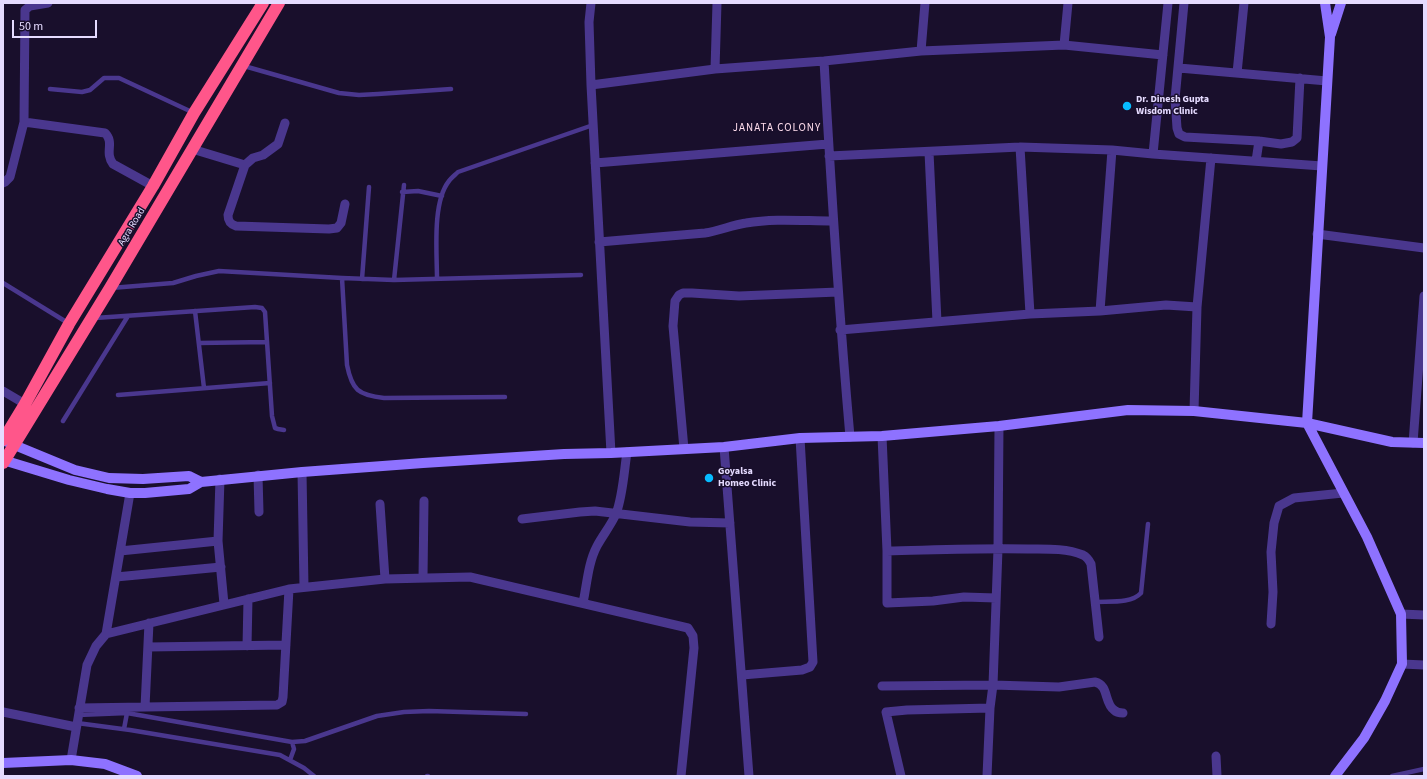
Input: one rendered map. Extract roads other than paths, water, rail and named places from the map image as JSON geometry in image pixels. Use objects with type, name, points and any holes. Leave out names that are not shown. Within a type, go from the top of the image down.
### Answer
[{"type":"highway","name":"Agra Road","points":[[3,461],[7,442],[25,404],[69,324],[153,186],[194,113],[263,3]]},
{"type":"highway","name":"Agra Road","points":[[7,442],[110,288],[279,3]]},
{"type":"street","points":[[3,183],[10,177],[24,122],[25,10],[30,6],[48,3]]},
{"type":"street","points":[[591,3],[589,22],[591,85],[611,453]]},
{"type":"street","points":[[715,69],[717,3]]},
{"type":"street","points":[[921,51],[925,3]]},
{"type":"street","points":[[1064,45],[1068,3]]},
{"type":"street","points":[[1153,154],[1168,3]]},
{"type":"street","points":[[1184,3],[1175,99],[1177,128],[1179,134],[1185,137],[1259,141],[1281,144],[1292,142],[1297,138],[1300,78]]},
{"type":"street","points":[[1237,73],[1244,3]]},
{"type":"street","points":[[1325,3],[1330,38]]},
{"type":"street","points":[[1336,776],[1364,738],[1385,701],[1402,664],[1401,614],[1367,537],[1307,423],[1326,81],[1330,38],[1341,3]]},
{"type":"street","points":[[591,85],[715,69],[824,61],[921,51],[1064,45],[1163,55]]},
{"type":"street","points":[[824,61],[840,330],[850,437]]},
{"type":"street","points":[[1178,68],[1326,81]]},
{"type":"street","points":[[1159,97],[1175,99]]},
{"type":"street","points":[[24,122],[105,133],[110,137],[108,153],[113,164],[153,186]]},
{"type":"street","points":[[284,123],[278,144],[263,155],[253,158],[245,165],[228,215],[230,224],[236,226],[338,228],[341,223],[345,204]]},
{"type":"street","points":[[1256,161],[1259,141]]},
{"type":"street","points":[[595,163],[828,144]]},
{"type":"street","points":[[829,156],[1020,147],[1112,150],[1322,166]]},
{"type":"street","points":[[1020,147],[1030,314]]},
{"type":"street","points":[[192,149],[245,165]]},
{"type":"street","points":[[1100,311],[1112,150]]},
{"type":"street","points":[[929,152],[937,322]]},
{"type":"street","points":[[1194,411],[1197,307],[1211,158]]},
{"type":"street","points":[[599,242],[704,233],[718,231],[730,226],[763,221],[833,221]]},
{"type":"street","points":[[1317,234],[1424,248]]},
{"type":"street","points":[[684,449],[673,326],[676,301],[679,295],[683,293],[692,293],[739,296],[838,292]]},
{"type":"street","points":[[1413,443],[1424,296]]},
{"type":"street","points":[[840,330],[1030,314],[1100,311],[1166,304],[1197,307]]},
{"type":"street","points":[[3,391],[25,404]]},
{"type":"street","points":[[3,461],[107,489],[130,493],[145,493],[189,489],[201,482],[258,475],[564,454],[724,447],[800,438],[882,436],[999,426],[1128,410],[1194,411],[1307,423],[1392,442],[1424,443]]},
{"type":"street","points":[[987,776],[990,708],[994,685],[998,548],[999,426]]},
{"type":"street","points":[[882,436],[887,603],[933,601],[964,596],[996,598]]},
{"type":"street","points":[[742,675],[802,670],[810,667],[813,662],[800,438]]},
{"type":"street","points":[[7,442],[75,470],[109,478],[143,479],[189,476],[201,482]]},
{"type":"street","points":[[724,447],[749,776]]},
{"type":"street","points":[[583,603],[592,558],[597,546],[616,513],[620,499],[627,452]]},
{"type":"street","points":[[302,472],[304,587]]},
{"type":"street","points":[[258,475],[259,512]]},
{"type":"street","points":[[143,479],[145,493]]},
{"type":"street","points":[[220,479],[218,541],[224,604]]},
{"type":"street","points":[[71,760],[87,665],[96,646],[106,634],[130,493]]},
{"type":"street","points":[[1271,624],[1273,592],[1271,552],[1274,523],[1279,506],[1294,498],[1344,493]]},
{"type":"street","points":[[422,578],[424,501]]},
{"type":"street","points":[[380,504],[385,579]]},
{"type":"street","points":[[522,519],[580,512],[616,513],[690,522],[730,523]]},
{"type":"street","points":[[120,551],[218,541]]},
{"type":"street","points":[[886,551],[998,548],[1070,551],[1082,555],[1087,558],[1091,564],[1099,637]]},
{"type":"street","points":[[116,577],[220,567]]},
{"type":"street","points":[[106,634],[289,589],[385,579],[422,578],[470,578],[688,628],[693,636],[694,648],[682,776]]},
{"type":"street","points":[[3,712],[78,719],[145,707],[277,705],[282,702],[283,697],[289,589]]},
{"type":"street","points":[[247,646],[248,599]]},
{"type":"street","points":[[1401,614],[1424,615]]},
{"type":"street","points":[[145,707],[149,623]]},
{"type":"street","points":[[148,647],[286,645]]},
{"type":"street","points":[[1402,664],[1424,665]]},
{"type":"street","points":[[882,686],[1059,686],[1099,682],[1102,685],[1110,706],[1115,711],[1123,713]]},
{"type":"street","points":[[901,776],[886,712],[990,708]]},
{"type":"street","points":[[1216,756],[1217,776]]},
{"type":"street","points":[[3,763],[71,760],[105,764],[137,776]]},
{"type":"street","points":[[3,766],[15,763]]},
{"type":"lane","points":[[242,65],[339,93],[359,95],[451,89]]},
{"type":"lane","points":[[50,89],[82,92],[90,90],[104,78],[119,78],[194,113]]},
{"type":"lane","points":[[437,279],[438,210],[448,181],[458,172],[593,125]]},
{"type":"lane","points":[[394,280],[402,192],[404,185]]},
{"type":"lane","points":[[362,279],[369,187]]},
{"type":"lane","points":[[402,192],[418,191],[442,196]]},
{"type":"lane","points":[[110,288],[172,283],[219,271],[394,280],[581,275]]},
{"type":"lane","points":[[342,278],[347,365],[353,385],[359,392],[369,396],[384,398],[505,397]]},
{"type":"lane","points":[[3,283],[69,324]]},
{"type":"lane","points":[[91,318],[255,306],[262,308],[265,312],[273,423],[275,428],[284,430]]},
{"type":"lane","points":[[195,311],[204,388]]},
{"type":"lane","points":[[63,421],[128,316]]},
{"type":"lane","points":[[199,343],[267,342]]},
{"type":"lane","points":[[118,395],[270,383]]},
{"type":"lane","points":[[1095,602],[1131,600],[1141,593],[1148,524]]},
{"type":"lane","points":[[78,719],[127,714],[292,742],[305,741],[378,716],[404,712],[429,711],[526,714]]},
{"type":"lane","points":[[124,729],[127,714]]},
{"type":"lane","points":[[78,719],[124,729],[280,755],[314,776]]},
{"type":"lane","points":[[290,760],[294,749],[292,742]]},
{"type":"lane","points":[[1392,776],[1424,769]]},
{"type":"place","name":"Dr. Dinesh Gupta Wisdom Clinic","points":[[1127,106]]},
{"type":"place","name":"Goyalsa Homeo Clinic","points":[[709,478]]},
{"type":"district","name":"JANATA COLONY","points":[[777,129]]}]
